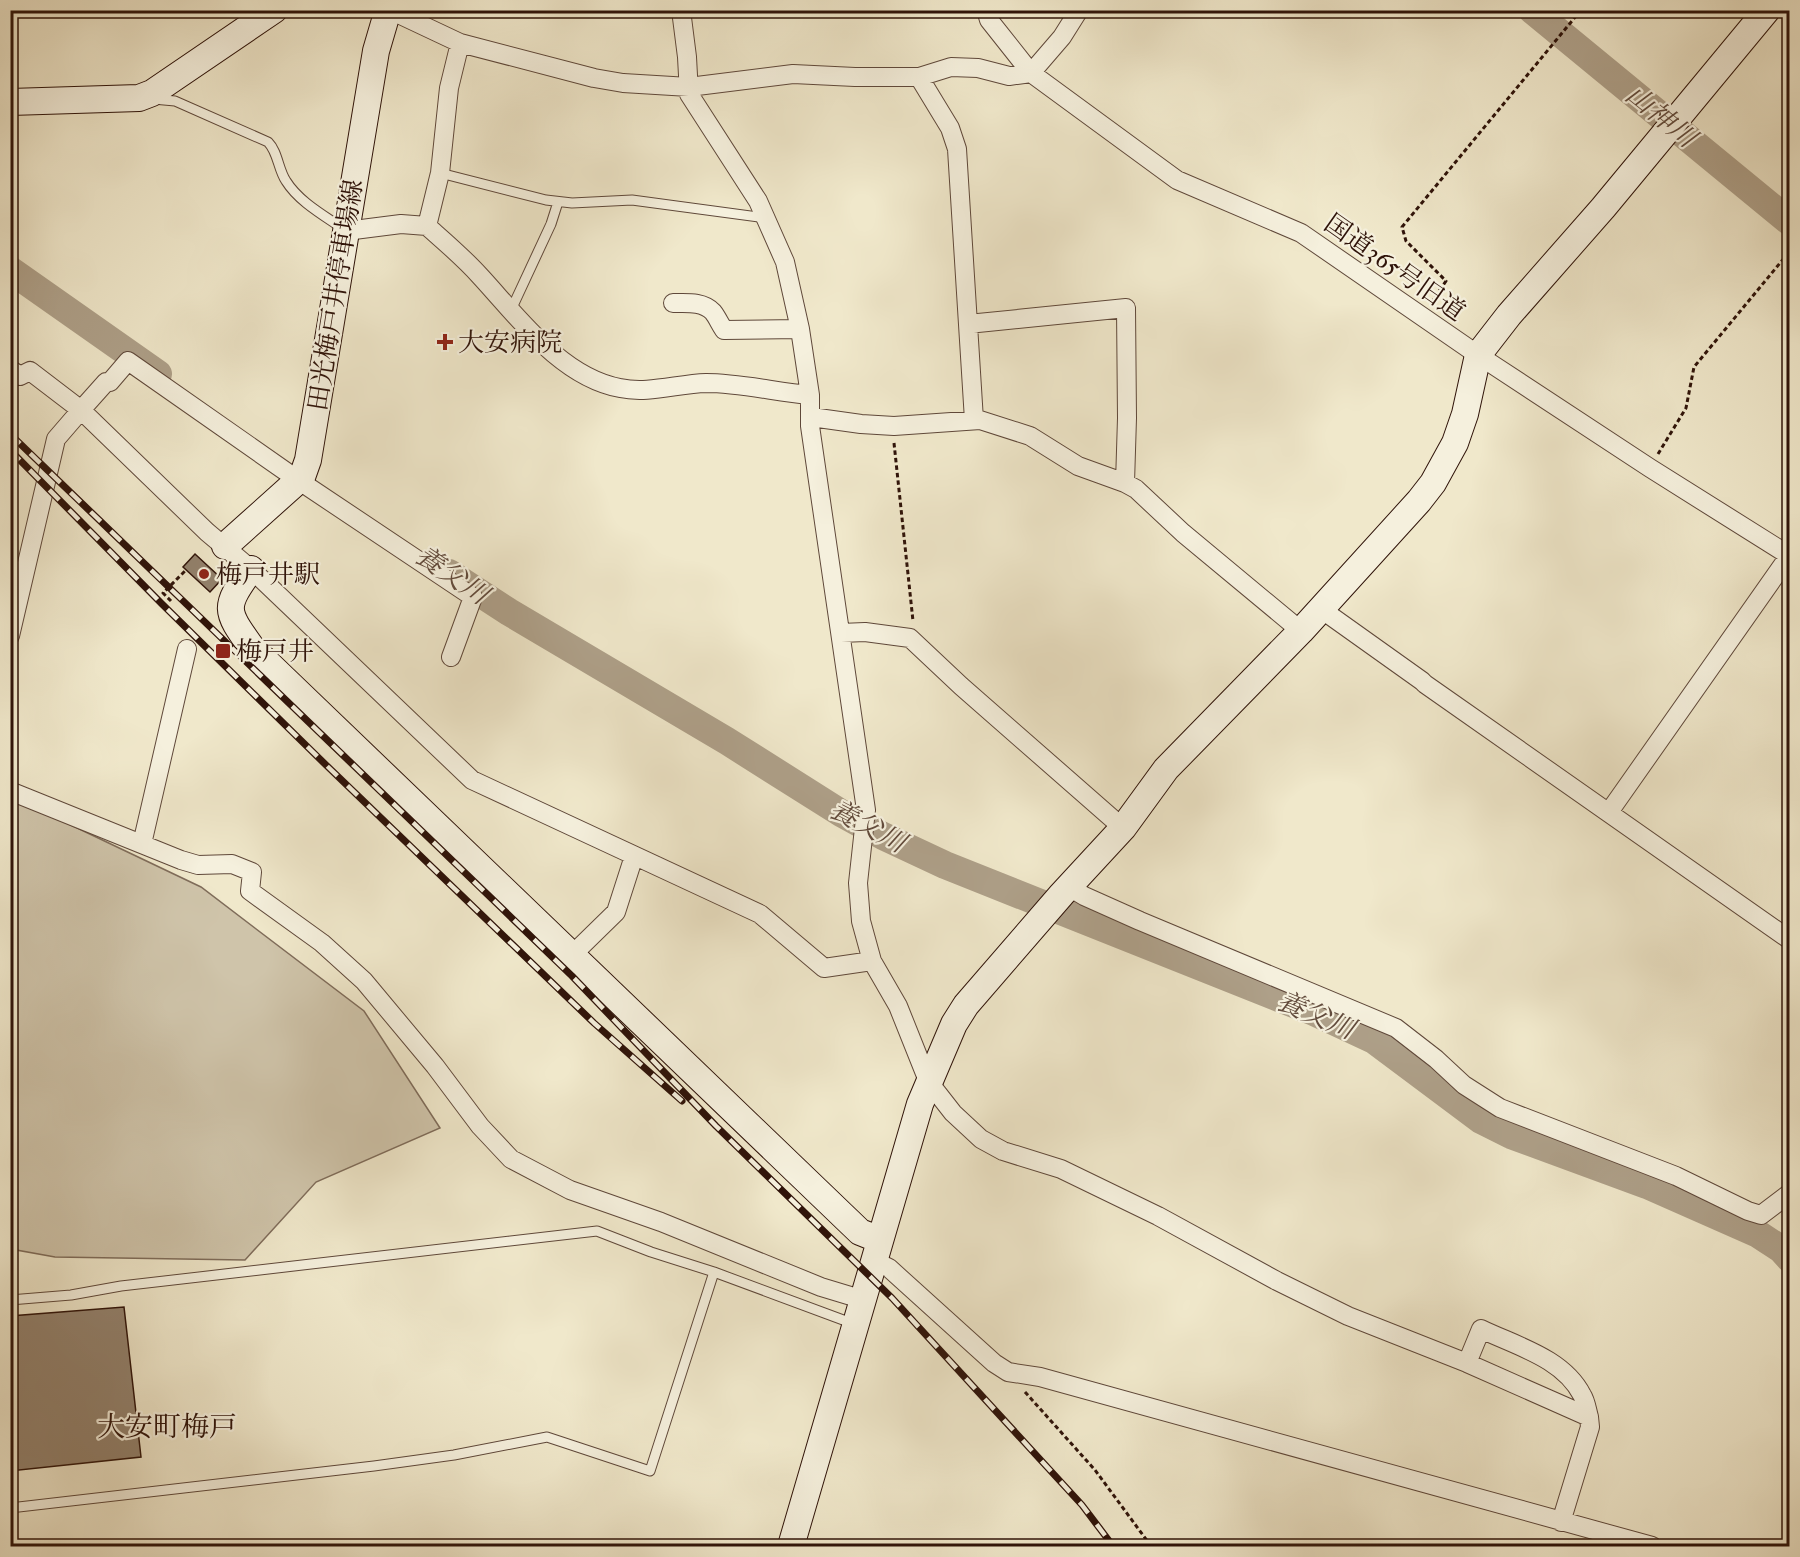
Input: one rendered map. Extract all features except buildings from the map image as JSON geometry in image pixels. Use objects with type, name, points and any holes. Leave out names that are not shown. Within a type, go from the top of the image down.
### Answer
[{"type":"street","points":[[10,102],[139,98],[152,93],[274,10]]},
{"type":"street","points":[[389,10],[460,43],[594,78],[688,87],[793,74],[919,77],[951,67],[978,68],[1009,76],[1031,73],[1062,37],[1078,11]]},
{"type":"street","name":"田光梅戸井停車場線","points":[[303,473],[376,51],[389,10]]},
{"type":"street","points":[[681,10],[688,94],[742,174],[767,218],[785,262],[800,329],[810,395],[812,437],[866,810],[858,883],[861,921],[872,961],[898,1006],[928,1081],[953,1113],[981,1139],[1003,1151],[1061,1169],[1158,1216],[1277,1281],[1348,1316],[1467,1363],[1589,1417]]},
{"type":"street","name":"国道365号旧道","points":[[986,10],[989,20],[1031,73],[1177,180],[1301,233],[1478,356],[1789,556]]},
{"type":"street","points":[[791,1546],[928,1081],[954,1024],[966,1005],[1123,828],[1166,769],[1301,631],[1419,501],[1433,483],[1455,443],[1465,414],[1478,356],[1509,315],[1767,10]]},
{"type":"street","points":[[427,226],[440,173],[449,88],[460,43]]},
{"type":"street","points":[[919,77],[950,128],[957,149],[974,420]]},
{"type":"street","points":[[346,231],[400,224],[427,226],[478,274],[541,343],[582,374],[601,383],[620,389],[703,383],[810,395]]},
{"type":"street","points":[[673,303],[696,303],[706,307],[712,311],[724,330],[800,329]]},
{"type":"street","points":[[968,324],[1125,308],[1127,417],[1125,483]]},
{"type":"street","points":[[10,636],[16,576],[56,439],[106,382],[110,382],[128,361],[303,473],[473,597],[451,657]]},
{"type":"street","points":[[10,369],[20,376],[30,371],[81,410],[471,780],[760,914],[824,968],[872,961]]},
{"type":"street","points":[[811,417],[894,426],[980,420],[1030,436],[1078,466],[1136,489],[1183,533],[1301,631]]},
{"type":"street","points":[[225,546],[303,473]]},
{"type":"street","points":[[1609,812],[1789,556]]},
{"type":"street","points":[[251,569],[232,597],[231,618],[252,648],[860,1232],[878,1250],[889,1268],[994,1363],[1008,1372],[1040,1377],[1652,1546]]},
{"type":"street","points":[[1321,609],[1790,940]]},
{"type":"street","points":[[841,633],[865,632],[910,638],[961,686],[1123,828]]},
{"type":"street","points":[[142,844],[187,649]]},
{"type":"street","points":[[10,791],[198,865],[232,864],[252,872],[250,891],[322,943],[364,981],[435,1066],[480,1126],[511,1159],[570,1190],[662,1222],[821,1287],[864,1300]]},
{"type":"street","points":[[572,955],[616,912],[634,856]]},
{"type":"street","points":[[1066,890],[1396,1028],[1436,1059],[1464,1085],[1500,1108],[1525,1119],[1676,1176],[1761,1215],[1790,1193]]},
{"type":"street","points":[[1467,1363],[1480,1329],[1556,1364],[1572,1380],[1583,1396],[1590,1426],[1561,1522]]},
{"type":"lane","points":[[139,98],[176,101],[268,142],[292,189],[346,231]]},
{"type":"lane","points":[[440,173],[558,202],[632,201],[767,218]]},
{"type":"lane","points":[[511,310],[551,224],[558,202]]},
{"type":"lane","points":[[10,1300],[70,1295],[121,1286],[597,1231],[856,1325]]},
{"type":"lane","points":[[10,1508],[374,1466],[454,1455],[547,1437],[650,1471],[714,1272]]},
{"type":"path","points":[[1422,318],[1446,281],[1406,241],[1402,227],[1581,10]]},
{"type":"path","points":[[1650,468],[1686,408],[1694,367],[1790,251]]},
{"type":"path","points":[[894,426],[894,445],[914,624],[910,638]]},
{"type":"path","points":[[171,601],[163,593],[186,570]]},
{"type":"path","points":[[1008,1372],[1095,1470],[1151,1546]]},
{"type":"shaded area","points":[[10,796],[201,887],[364,1011],[440,1128],[316,1182],[245,1260],[55,1257],[11,1249]]},
{"type":"waterway","name":"山神川","points":[[1532,10],[1790,222]]},
{"type":"waterway","name":"養父川","points":[[10,270],[158,374]]},
{"type":"waterway","name":"養父川","points":[[449,573],[509,612],[727,741],[841,813],[883,836],[945,865],[1314,1012],[1374,1040],[1481,1120],[1511,1135],[1647,1185],[1758,1234],[1781,1249],[1790,1259]]},
{"type":"railway","points":[[10,434],[572,976],[716,1126],[892,1298],[1082,1505],[1113,1546]]},
{"type":"railway","points":[[10,450],[326,765],[594,1023],[682,1101]]},
{"type":"place","name":"大安病院","points":[[445,342]]},
{"type":"place","name":"梅戸井駅","points":[[204,574]]},
{"type":"place","name":"梅戸井","points":[[223,651]]},
{"type":"district","name":"大安町梅戸","points":[[167,1426]]}]
